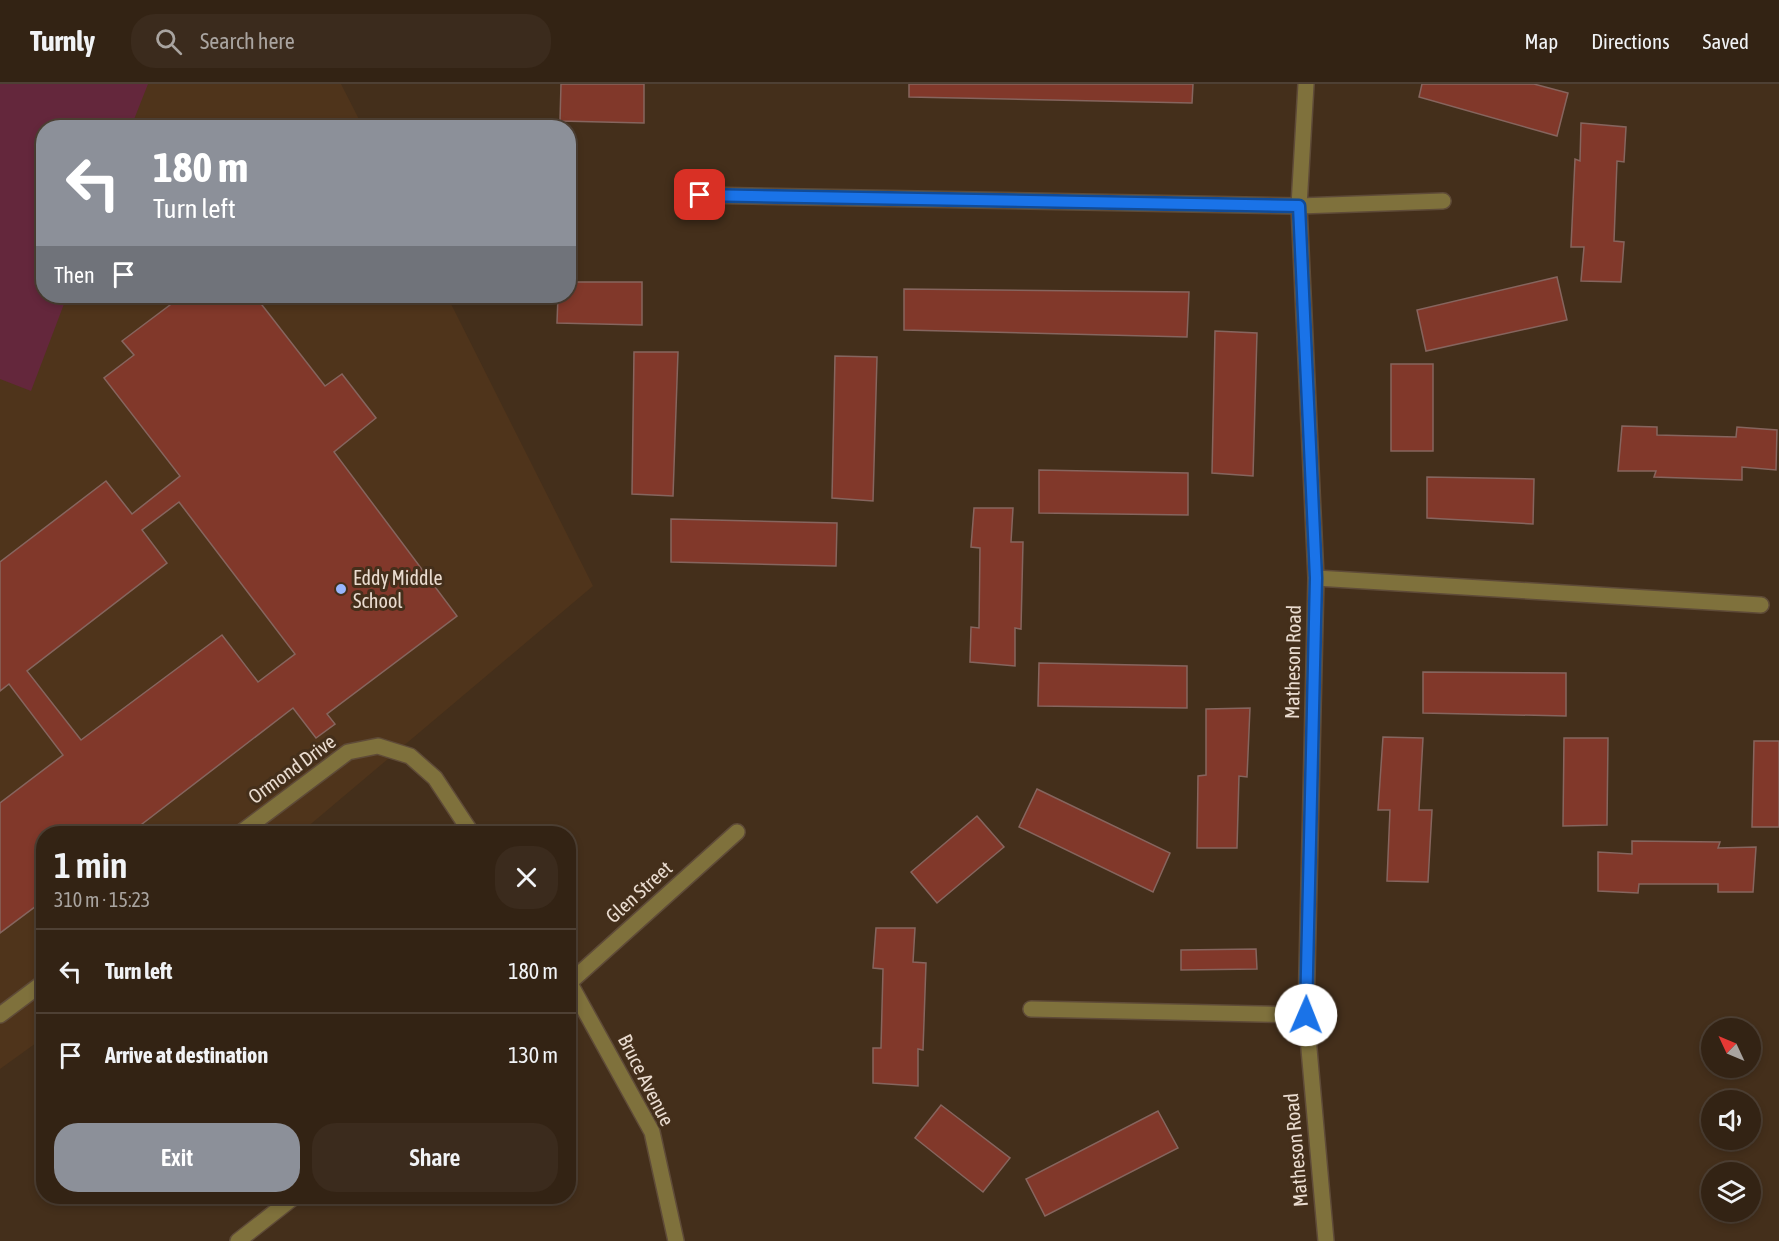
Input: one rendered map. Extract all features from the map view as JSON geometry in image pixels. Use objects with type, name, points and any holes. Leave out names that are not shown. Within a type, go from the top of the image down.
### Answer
[{"type":"street","name":"Matheson Road","points":[[1306,84],[1299,206],[1316,578],[1306,1015],[1326,1241]]},
{"type":"street","points":[[700,195],[1299,206],[1443,201]]},
{"type":"street","points":[[1316,578],[1761,604]]},
{"type":"street","name":"Ormond Drive","points":[[250,826],[348,752],[378,746],[410,756],[435,778],[467,826]]},
{"type":"street","name":"Glen Street","points":[[576,976],[737,832]]},
{"type":"street","points":[[0,1015],[36,988]]},
{"type":"street","name":"Bruce Avenue","points":[[576,995],[652,1132],[676,1241]]},
{"type":"street","points":[[1031,1009],[1306,1015]]},
{"type":"street","points":[[238,1241],[285,1204]]},
{"type":"shaded area","points":[[0,84],[341,84],[359,120],[36,120],[36,303],[451,303],[593,586],[308,826],[36,826],[36,1043],[0,1069]]},
{"type":"shaded area","points":[[0,84],[148,84],[134,120],[36,120],[36,303],[64,303],[31,391],[0,379]]},
{"type":"building","points":[[561,84],[644,84],[644,123],[560,120]]},
{"type":"building","points":[[909,84],[1193,84],[1192,103],[909,97]]},
{"type":"building","points":[[1422,84],[1534,84],[1568,93],[1557,136],[1419,97]]},
{"type":"building","points":[[1581,123],[1626,127],[1624,162],[1617,161],[1614,241],[1624,242],[1621,282],[1581,281],[1584,247],[1571,247],[1575,159],[1580,161]]},
{"type":"building","points":[[1557,277],[1567,320],[1426,351],[1417,310]]},
{"type":"building","points":[[576,282],[642,282],[642,325],[557,323],[558,303],[576,303]]},
{"type":"building","points":[[904,289],[1189,292],[1187,337],[904,330]]},
{"type":"building","name":"Eddy Middle School","points":[[173,303],[260,303],[325,386],[342,374],[376,418],[334,452],[457,616],[327,714],[335,724],[316,738],[293,708],[139,826],[36,826],[36,906],[0,933],[0,803],[63,755],[9,684],[0,691],[0,562],[106,481],[132,514],[180,476],[104,378],[134,355],[122,341]],"holes":[[[179,502],[295,654],[258,682],[222,635],[81,740],[27,671],[167,563],[142,530]]]},
{"type":"building","points":[[1215,331],[1257,333],[1253,476],[1212,473]]},
{"type":"building","points":[[634,352],[678,352],[673,496],[632,494]]},
{"type":"building","points":[[835,356],[877,357],[873,501],[832,498]]},
{"type":"building","points":[[1391,364],[1433,364],[1433,451],[1391,451]]},
{"type":"building","points":[[1622,426],[1657,427],[1657,435],[1736,437],[1737,427],[1777,430],[1776,470],[1742,467],[1742,480],[1654,477],[1656,471],[1618,471]]},
{"type":"building","points":[[1039,470],[1188,473],[1188,515],[1039,513]]},
{"type":"building","points":[[1427,477],[1534,479],[1533,524],[1427,518]]},
{"type":"building","points":[[974,508],[1013,508],[1011,542],[1023,542],[1021,629],[1015,628],[1015,666],[970,662],[971,627],[979,628],[980,548],[971,547]]},
{"type":"building","points":[[671,519],[837,523],[836,566],[671,562]]},
{"type":"building","points":[[1039,663],[1187,666],[1187,708],[1038,706]]},
{"type":"building","points":[[1423,672],[1566,673],[1566,716],[1423,713]]},
{"type":"building","points":[[1250,708],[1247,777],[1239,776],[1237,848],[1197,848],[1198,776],[1206,775],[1206,709]]},
{"type":"building","points":[[1383,737],[1423,738],[1419,810],[1432,810],[1428,882],[1387,881],[1390,810],[1378,810]]},
{"type":"building","points":[[1564,738],[1608,738],[1607,825],[1563,826]]},
{"type":"building","points":[[1754,741],[1779,741],[1779,827],[1752,827]]},
{"type":"building","points":[[1037,789],[1170,853],[1153,892],[1019,827]]},
{"type":"building","points":[[977,816],[1004,847],[937,903],[911,872]]},
{"type":"building","points":[[1632,841],[1720,842],[1718,848],[1756,847],[1753,892],[1718,892],[1718,884],[1639,884],[1638,893],[1598,891],[1598,852],[1632,854]]},
{"type":"building","points":[[876,928],[915,928],[913,962],[926,963],[923,1050],[918,1049],[918,1086],[873,1083],[873,1048],[881,1048],[883,969],[873,968]]},
{"type":"building","points":[[1256,949],[1257,969],[1181,970],[1181,950]]},
{"type":"building","points":[[941,1105],[1010,1158],[983,1192],[915,1138]]},
{"type":"building","points":[[1158,1111],[1178,1148],[1045,1216],[1026,1179]]},
{"type":"place","name":"Eddy Middle School","points":[[341,589]]},
{"type":"route","points":[[700,195],[1299,206],[1316,578],[1306,1015]]}]
